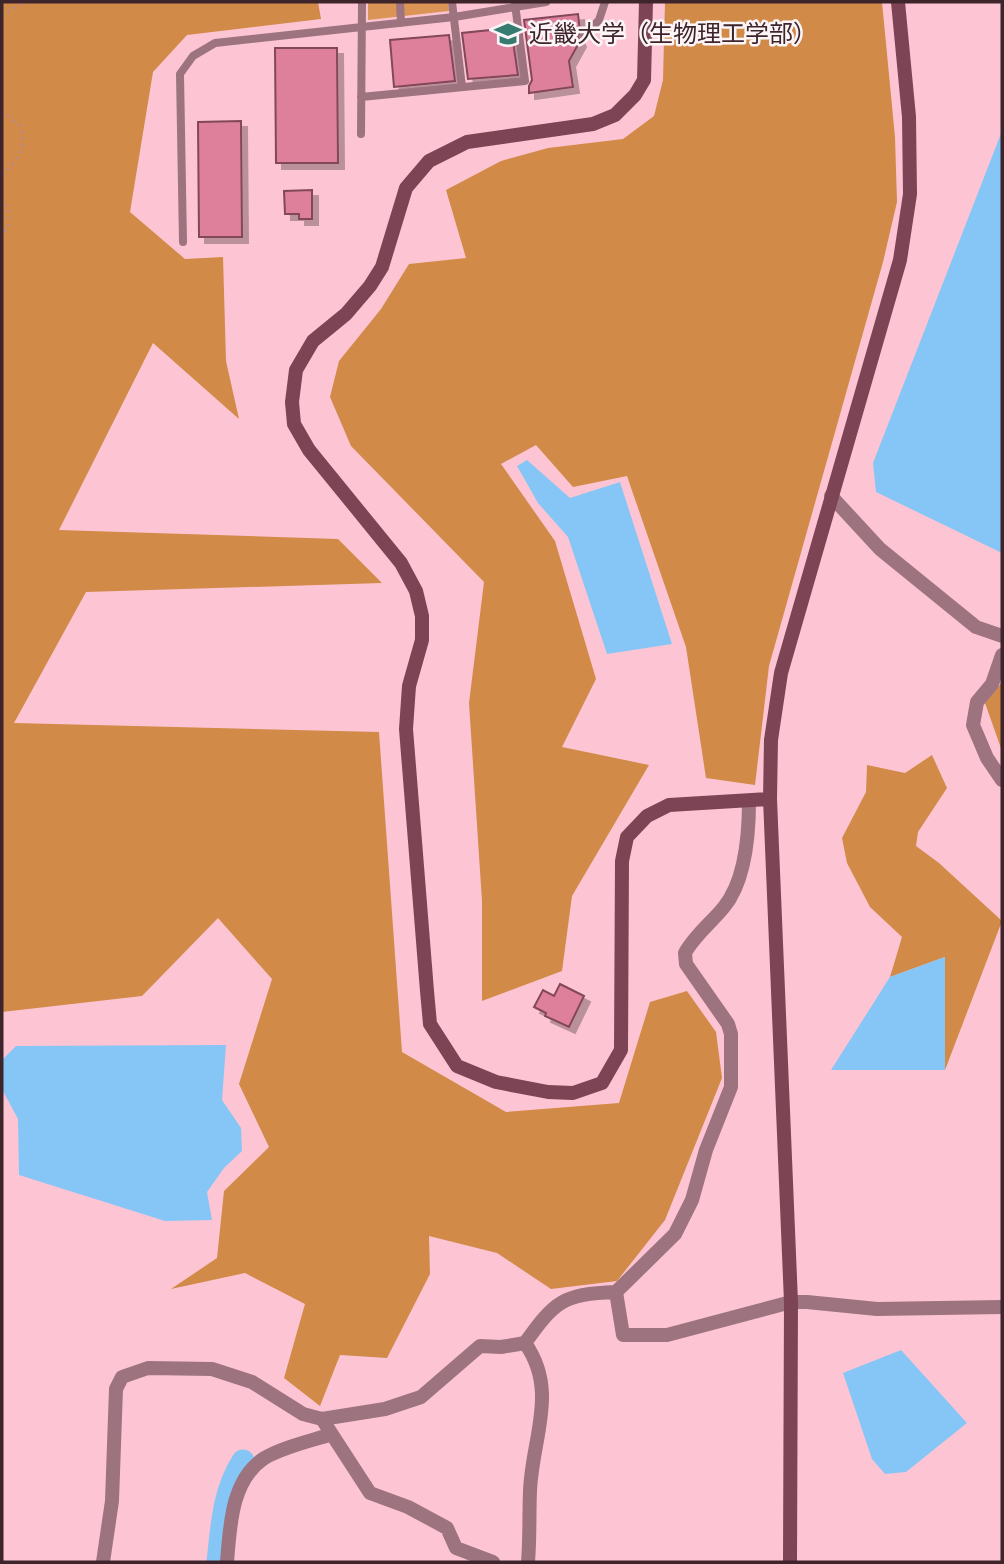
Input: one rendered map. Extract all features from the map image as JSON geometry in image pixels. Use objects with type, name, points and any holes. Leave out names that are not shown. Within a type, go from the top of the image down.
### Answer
[{"type":"street","points":[[646,2],[644,80],[635,95],[615,115],[593,124],[467,142],[429,161],[406,188],[382,267],[346,314],[313,341],[296,370],[292,402],[294,424],[309,450],[401,564],[416,591],[422,616],[422,640],[410,686],[406,729],[426,978],[430,1024],[457,1066],[496,1082],[548,1092],[573,1093],[602,1083],[621,1050],[622,861],[627,837],[647,816],[669,804],[770,799]]},
{"type":"street","points":[[790,1562],[791,1303],[770,799],[771,740],[781,673],[900,260],[910,194],[909,117],[898,2]]},
{"type":"street","points":[[831,496],[880,549],[976,626],[1002,636]]},
{"type":"street","points":[[1002,655],[992,684],[977,702],[973,725],[987,758],[1002,780]]},
{"type":"street","points":[[103,1562],[113,1501],[116,1389],[122,1377],[148,1368],[212,1369],[252,1382],[303,1414],[322,1419],[385,1409],[421,1397],[480,1346],[501,1347],[524,1343],[544,1316],[561,1301],[592,1293],[616,1292],[674,1234],[692,1200],[706,1150],[731,1087],[731,1034],[728,1024],[686,964],[685,953],[727,903],[749,839],[749,801]]},
{"type":"street","points":[[616,1292],[623,1335],[667,1335],[791,1303],[807,1302],[877,1309],[1002,1307]]},
{"type":"street","points":[[524,1343],[540,1372],[542,1408],[533,1458],[528,1562]]},
{"type":"street","points":[[322,1419],[370,1493],[408,1507],[447,1528],[456,1548],[493,1562]]},
{"type":"street","points":[[227,1562],[231,1516],[251,1469],[266,1457],[330,1435]]},
{"type":"lane","points":[[361,134],[362,2]]},
{"type":"lane","points":[[400,2],[401,23]]},
{"type":"lane","points":[[452,2],[462,87]]},
{"type":"lane","points":[[183,242],[180,74],[193,56],[215,43],[454,17],[514,4],[546,2]]},
{"type":"lane","points":[[584,36],[599,20],[605,2]]},
{"type":"lane","points":[[361,97],[525,81],[514,4]]},
{"type":"path","points":[[2,15],[25,2]]},
{"type":"path","points":[[2,112],[21,126],[24,141],[19,156],[2,176]]},
{"type":"path","points":[[2,198],[9,210],[9,228],[2,233]]},
{"type":"shaded area","points":[[2,2],[318,2],[321,19],[187,35],[153,72],[130,212],[185,259],[223,257],[226,361],[239,419],[153,343],[59,530],[338,539],[382,583],[86,592],[14,723],[379,732],[402,1052],[506,1112],[619,1103],[650,1002],[687,991],[716,1032],[722,1078],[665,1220],[617,1281],[551,1289],[497,1253],[429,1236],[430,1274],[387,1358],[340,1355],[320,1406],[284,1378],[305,1304],[245,1273],[171,1289],[217,1258],[224,1191],[269,1147],[239,1084],[272,979],[218,918],[142,996],[2,1012]]},
{"type":"shaded area","points":[[368,2],[448,2],[449,11],[368,20]]},
{"type":"shaded area","points":[[665,2],[882,2],[895,137],[897,202],[883,262],[769,666],[755,785],[706,778],[686,647],[627,476],[573,487],[536,445],[501,464],[555,541],[596,679],[562,747],[649,765],[572,896],[562,971],[482,1001],[482,901],[469,703],[484,582],[351,446],[330,397],[339,361],[381,309],[409,264],[466,258],[446,190],[501,161],[548,148],[623,139],[654,116],[663,80]]},
{"type":"shaded area","points":[[1002,682],[1002,751],[985,703]]},
{"type":"shaded area","points":[[932,755],[947,788],[918,832],[916,846],[939,863],[1002,921],[945,1070],[945,957],[890,977],[902,937],[870,907],[847,863],[842,838],[866,792],[867,765],[905,773]]},
{"type":"water","points":[[1002,131],[1002,553],[876,492],[873,463]]},
{"type":"water","points":[[527,460],[570,498],[620,482],[672,644],[607,654],[568,537],[538,503],[517,466]]},
{"type":"water","points":[[945,957],[945,1070],[831,1070],[890,977]]},
{"type":"water","points":[[226,1045],[222,1100],[241,1128],[242,1151],[224,1168],[207,1192],[212,1220],[165,1221],[19,1175],[18,1119],[3,1091],[3,1059],[16,1046]]},
{"type":"water","points":[[901,1350],[967,1423],[906,1472],[885,1474],[872,1459],[843,1373]]},
{"type":"building","points":[[578,14],[580,41],[569,61],[573,87],[529,93],[532,80],[524,20]]},
{"type":"building","points":[[511,28],[518,75],[468,79],[462,33]]},
{"type":"building","points":[[449,35],[455,81],[394,87],[390,40]]},
{"type":"building","points":[[275,48],[337,48],[338,163],[276,163]]},
{"type":"building","points":[[241,121],[242,237],[199,237],[198,122]]},
{"type":"building","points":[[312,190],[312,219],[299,219],[299,214],[285,214],[284,191]]},
{"type":"building","points":[[560,984],[584,996],[569,1027],[545,1016],[546,1013],[534,1007],[543,990],[554,996]]},
{"type":"waterway","points":[[218,1562],[227,1497],[243,1461]]},
{"type":"place","name":"近畿大学（生物理工学部）","points":[[508,34]]}]
